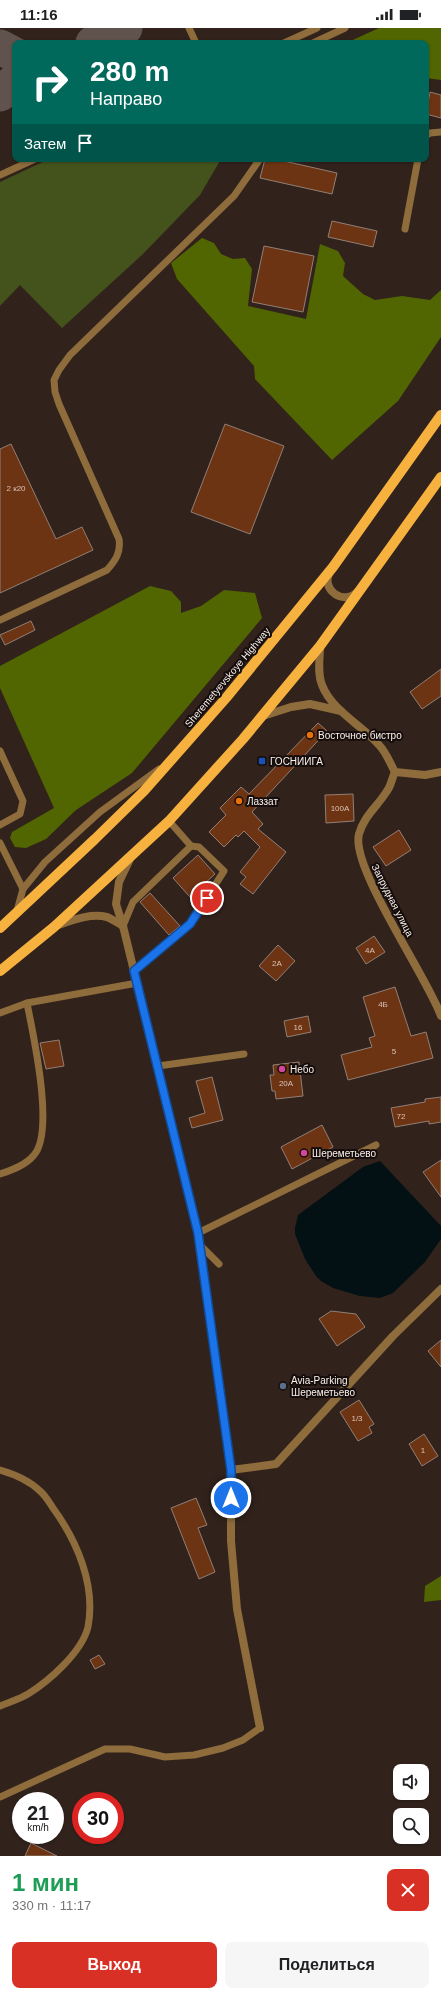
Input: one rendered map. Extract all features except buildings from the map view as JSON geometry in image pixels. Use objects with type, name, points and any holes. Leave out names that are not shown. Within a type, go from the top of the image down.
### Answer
[{"type":"main road","name":"Sheremetyevskoye Highway","points":[[0,928],[16,915],[95,840],[169,762],[226,698],[333,568],[441,414]]},
{"type":"main road","points":[[0,971],[54,927],[169,821],[263,716],[320,646],[441,477]]},
{"type":"street","points":[[333,568],[328,579],[331,591],[338,596],[346,598],[354,595],[360,590]]},
{"type":"street","points":[[320,646],[319,673],[322,686],[341,711],[380,746],[395,772],[425,775],[441,772]]},
{"type":"street","points":[[263,716],[291,707],[310,704],[341,711]]},
{"type":"street","name":"Запрудная улица","points":[[395,772],[387,791],[366,818],[358,836],[361,858],[373,886],[440,1012]]},
{"type":"street","points":[[131,856],[119,882],[116,904],[123,926],[158,1066],[200,1244],[231,1470],[231,1541],[237,1609],[260,1728]]},
{"type":"street","points":[[54,927],[76,919],[93,916],[108,917],[123,926]]},
{"type":"street","points":[[231,1470],[276,1464],[393,1336],[441,1289]]},
{"type":"lane","points":[[189,28],[195,40]]},
{"type":"lane","points":[[291,40],[317,28]]},
{"type":"lane","points":[[319,40],[345,28]]},
{"type":"lane","points":[[429,134],[441,132]]},
{"type":"lane","points":[[0,175],[28,162]]},
{"type":"lane","points":[[0,620],[107,570],[114,563],[121,548],[119,539],[59,404],[54,385],[59,370],[85,340],[234,196],[258,162]]},
{"type":"lane","points":[[405,229],[417,162]]},
{"type":"lane","points":[[0,751],[23,801],[20,814],[0,825]]},
{"type":"lane","points":[[16,915],[23,889],[44,862],[100,812],[169,762]]},
{"type":"lane","points":[[169,821],[192,846]]},
{"type":"lane","points":[[0,843],[23,889]]},
{"type":"lane","points":[[123,926],[133,902],[192,846],[199,846],[224,871],[190,924],[134,971]]},
{"type":"lane","points":[[0,1013],[27,1002],[137,983]]},
{"type":"lane","points":[[0,1174],[25,1163],[35,1154],[41,1141],[43,1126],[38,1062],[27,1002]]},
{"type":"lane","points":[[158,1066],[244,1054]]},
{"type":"lane","points":[[198,1233],[376,1145]]},
{"type":"lane","points":[[200,1244],[219,1264]]},
{"type":"lane","points":[[0,1470],[19,1476],[40,1491],[65,1525],[86,1571],[89,1597],[88,1628],[77,1649],[54,1676],[27,1695],[0,1706]]},
{"type":"lane","points":[[0,1797],[104,1749],[130,1749],[165,1757],[194,1755],[222,1748],[243,1740],[260,1728]]},
{"type":"green space","points":[[379,28],[441,28],[441,80],[429,78],[429,40],[353,40]]},
{"type":"green space","points":[[43,162],[219,162],[200,195],[143,254],[62,328],[20,285],[0,306],[0,182]]},
{"type":"green space","points":[[202,238],[214,243],[221,254],[233,259],[245,258],[252,269],[248,306],[306,319],[320,244],[338,251],[345,263],[343,276],[363,294],[375,300],[402,296],[430,300],[441,290],[441,337],[398,401],[332,460],[255,379],[254,366],[177,279],[171,263]]},
{"type":"green space","points":[[150,586],[171,591],[181,602],[181,613],[201,606],[224,590],[255,593],[262,618],[132,773],[76,810],[46,839],[26,848],[15,847],[10,838],[12,832],[54,808],[0,688],[0,666]]},
{"type":"green space","points":[[441,1576],[441,1600],[424,1602],[425,1586]]},
{"type":"shaded area","points":[[380,1161],[441,1226],[441,1239],[425,1262],[393,1293],[380,1298],[360,1296],[333,1288],[321,1281],[305,1259],[295,1234],[295,1228],[298,1215],[363,1167]]},
{"type":"taxiway","points":[[99,40],[125,28]]},
{"type":"taxiway","points":[[0,47],[12,53]]},
{"type":"taxiway","points":[[0,94],[12,84]]},
{"type":"place","name":"Восточное бистро","points":[[310,735]]},
{"type":"place","name":"ГОСНИИГА","points":[[262,761]]},
{"type":"place","name":"Лаззат","points":[[239,801]]},
{"type":"place","name":"Небо","points":[[282,1069]]},
{"type":"place","name":"Шереметьево","points":[[304,1153]]},
{"type":"place","name":"Avia-Parking Шереметьево","points":[[283,1386]]},
{"type":"route","points":[[207,898],[190,924],[134,971],[198,1233],[231,1470],[231,1498]]}]
